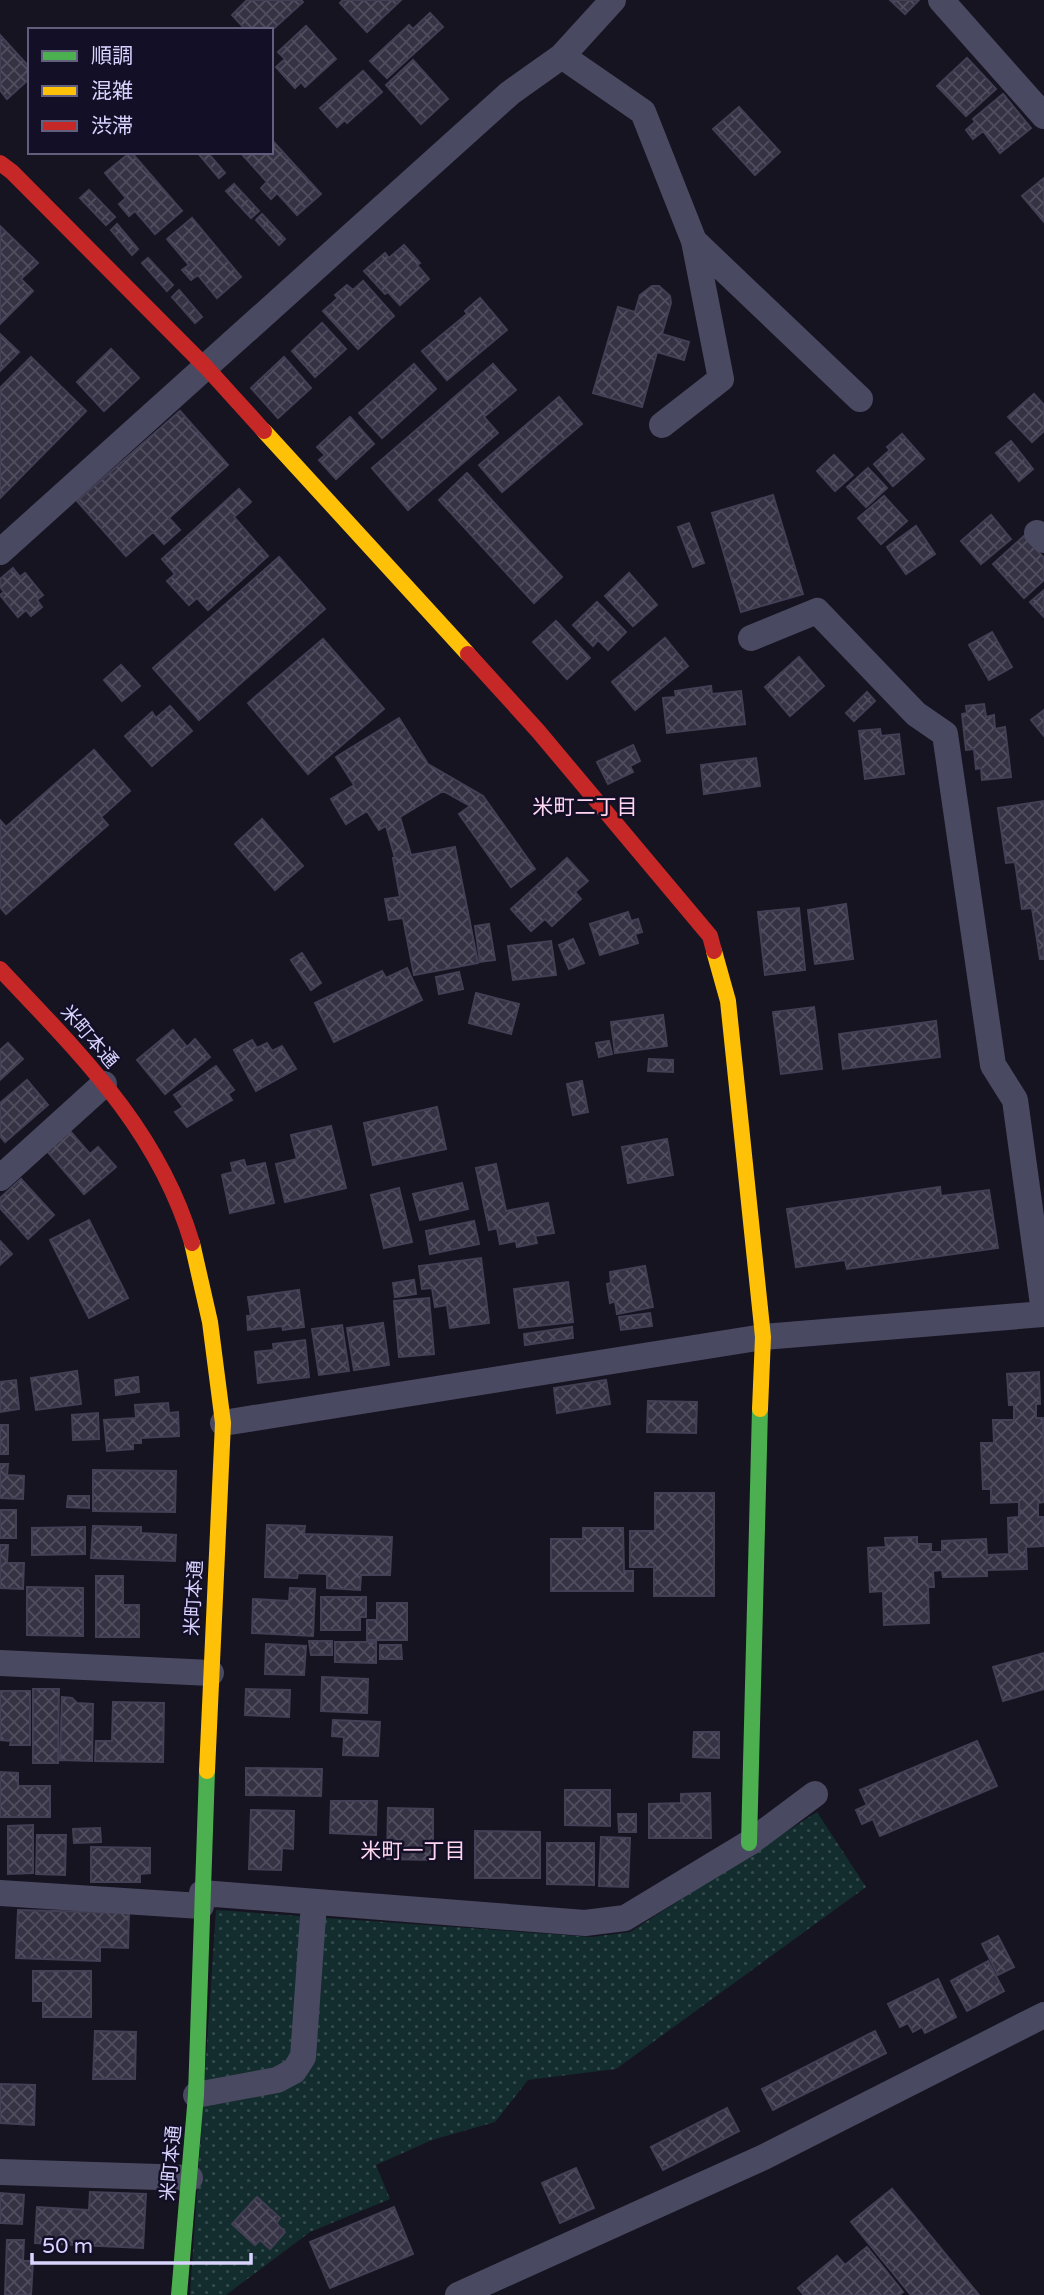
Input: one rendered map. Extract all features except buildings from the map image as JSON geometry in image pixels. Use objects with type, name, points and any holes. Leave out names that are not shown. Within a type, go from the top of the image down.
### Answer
[{"type":"street","points":[[0,552],[510,93],[562,56],[613,0]]},
{"type":"street","points":[[941,0],[1044,116]]},
{"type":"street","points":[[562,56],[643,112],[694,241],[721,379],[662,425]]},
{"type":"street","points":[[0,163],[206,367],[538,731],[710,936],[728,1001],[763,1337],[750,1843]]},
{"type":"street","points":[[694,241],[860,399]]},
{"type":"street","points":[[223,1423],[763,1337],[1044,1313],[1015,1100],[993,1065],[946,734],[916,714],[817,611],[751,638]]},
{"type":"street","name":"米町本通","points":[[0,969],[104,1084],[133,1119],[160,1162],[183,1213],[200,1265],[215,1347],[223,1423],[201,1900],[196,2095],[179,2295]]},
{"type":"street","points":[[0,1178],[104,1084]]},
{"type":"street","points":[[0,1663],[211,1673]]},
{"type":"street","points":[[0,1893],[314,1903],[585,1923],[625,1918],[750,1843],[815,1794]]},
{"type":"street","points":[[196,2095],[277,2080],[294,2071],[303,2057],[314,1903]]},
{"type":"street","points":[[458,2295],[764,2157],[1044,2015]]},
{"type":"street","points":[[0,2172],[190,2178]]},
{"type":"green space","points":[[817,1812],[866,1887],[616,2069],[528,2080],[495,2122],[432,2140],[376,2165],[390,2199],[310,2232],[226,2295],[190,2295],[216,1910],[592,1937],[630,1932]]},
{"type":"traffic: fast","points":[[749,1843],[760,1409]]},
{"type":"traffic: fast","points":[[179,2295],[196,2095],[207,1771]]},
{"type":"traffic: slow","points":[[264,431],[468,654]]},
{"type":"traffic: slow","points":[[714,951],[728,1001],[763,1337],[760,1409]]},
{"type":"traffic: slow","points":[[192,1243],[210,1322],[223,1423],[207,1771]]},
{"type":"traffic: jam","points":[[0,163],[206,367],[264,431]]},
{"type":"traffic: jam","points":[[468,654],[538,731],[710,936],[714,951]]},
{"type":"traffic: jam","points":[[0,969],[87,1063],[137,1128],[159,1164],[192,1243]]},
{"type":"district","name":"米町二丁目","points":[[585,807]]},
{"type":"district","name":"米町一丁目","points":[[413,1851]]}]
